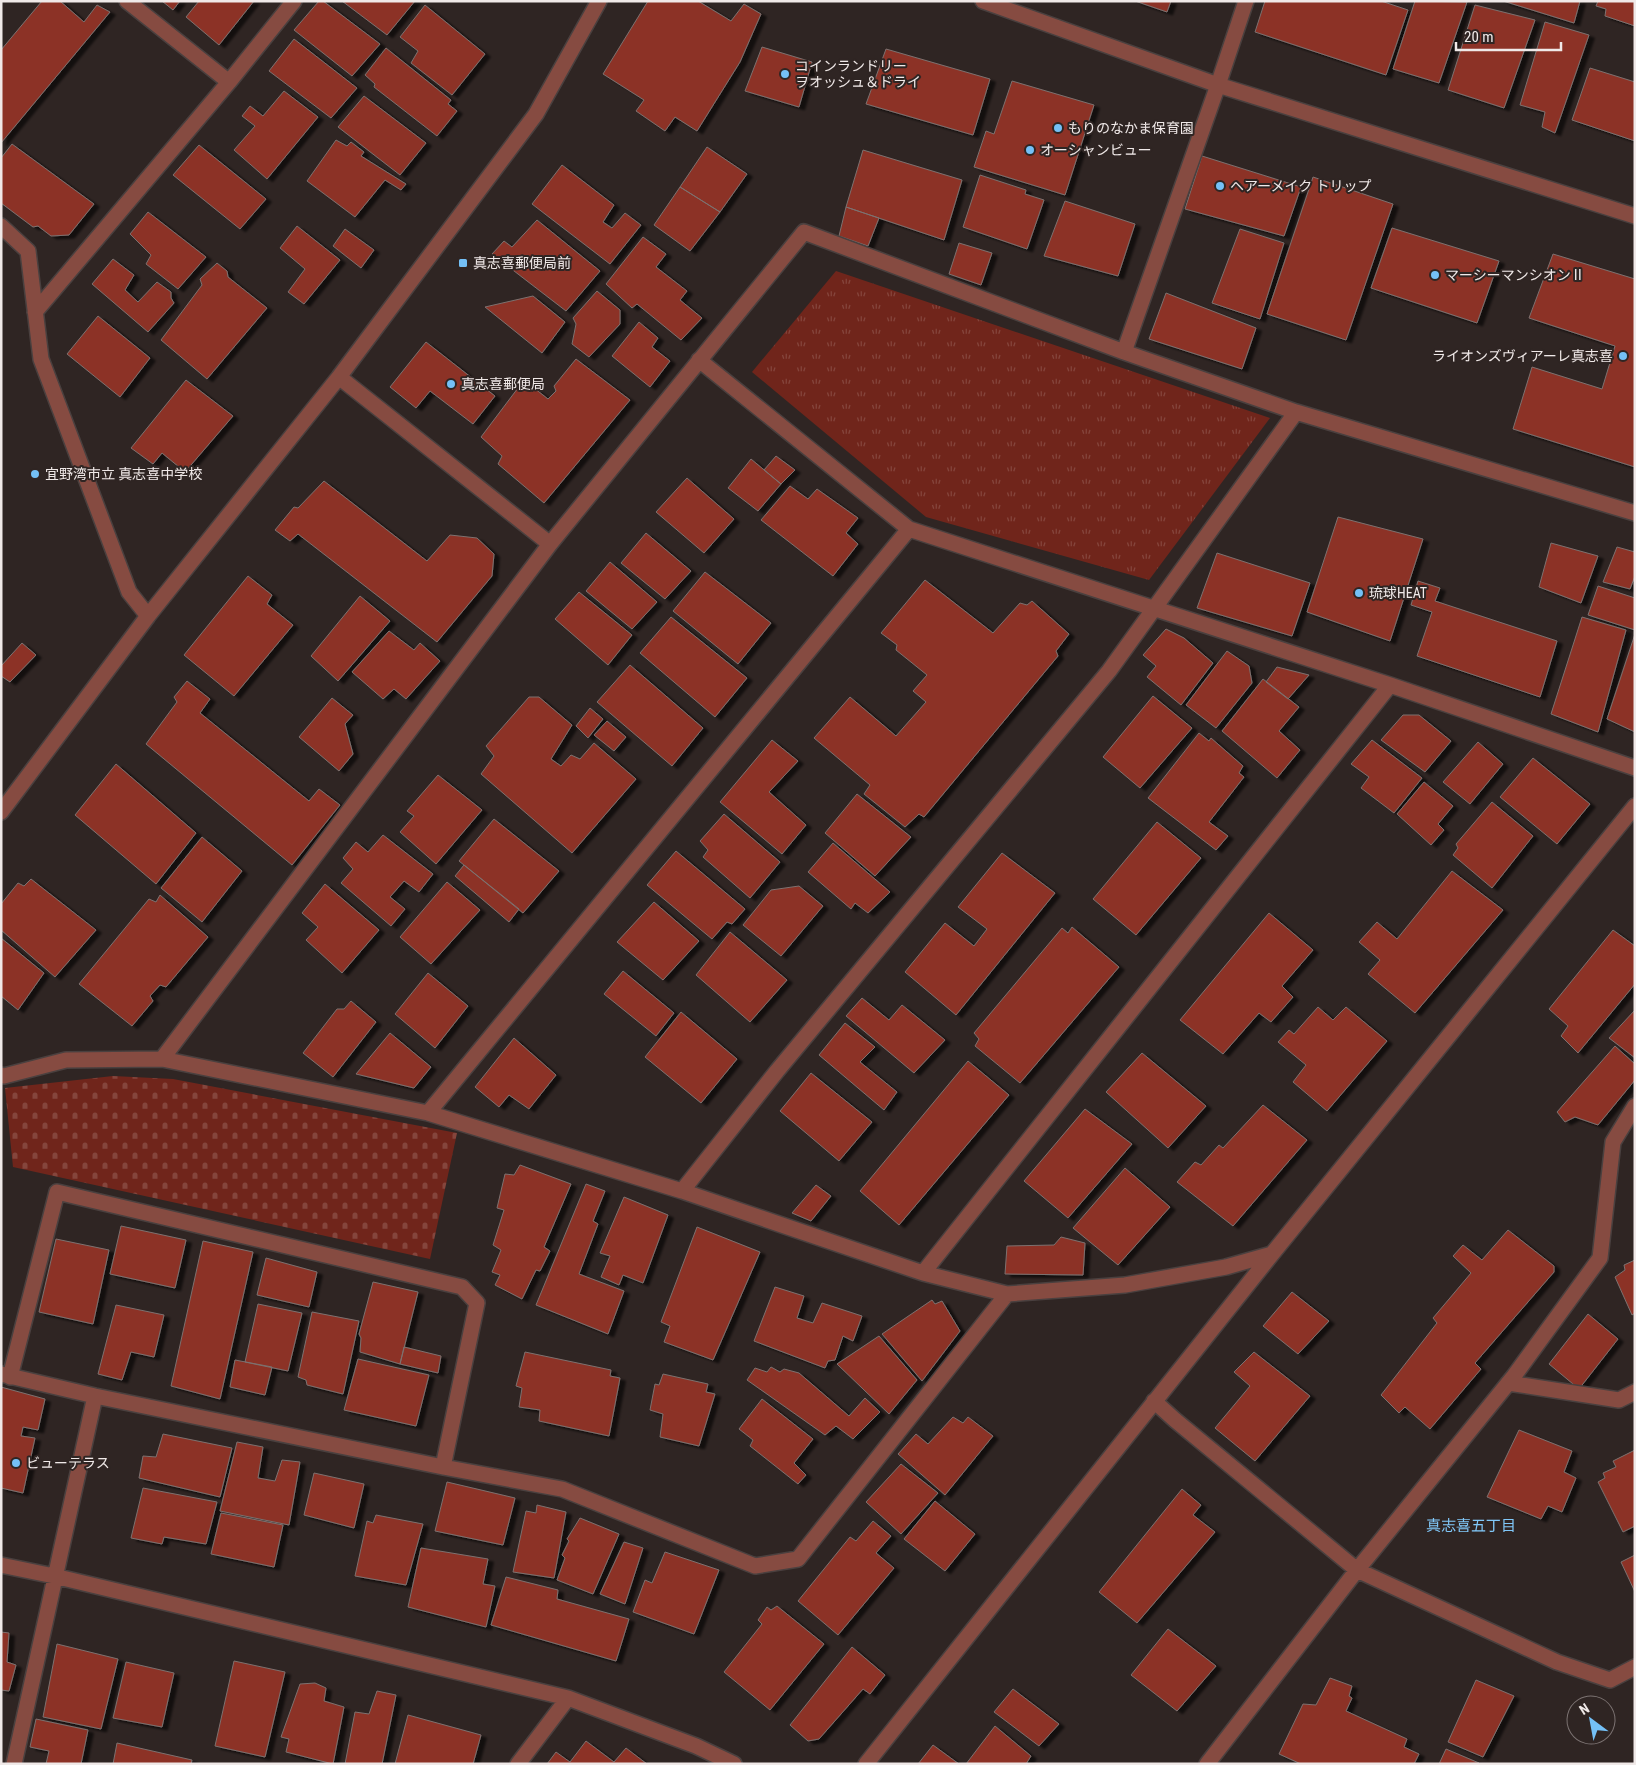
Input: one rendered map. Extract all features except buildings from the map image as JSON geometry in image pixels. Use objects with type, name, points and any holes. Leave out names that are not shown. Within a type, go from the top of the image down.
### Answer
[{"type":"street","points":[[127,1],[229,82]]},
{"type":"street","points":[[35,312],[229,82],[294,1]]},
{"type":"street","points":[[1,812],[148,616],[339,377],[536,114],[599,1]]},
{"type":"street","points":[[983,1],[1218,85],[1635,216]]},
{"type":"street","points":[[1124,352],[1246,1]]},
{"type":"street","points":[[1,226],[28,251],[41,360],[129,592],[148,616]]},
{"type":"street","points":[[162,1059],[550,544],[804,232],[1124,352],[1296,412],[1635,513]]},
{"type":"street","points":[[699,360],[909,530],[1153,607],[1635,768]]},
{"type":"street","points":[[339,377],[550,544]]},
{"type":"street","points":[[682,1191],[777,1072],[1109,671],[1153,607],[1296,412]]},
{"type":"street","points":[[428,1113],[909,530]]},
{"type":"street","points":[[923,1273],[1390,685]]},
{"type":"street","points":[[866,1764],[1154,1401],[1635,806]]},
{"type":"street","points":[[1,1075],[4,1076],[66,1060],[162,1059],[428,1113],[682,1191],[923,1273],[1007,1294],[1125,1285],[1226,1267],[1272,1254]]},
{"type":"street","points":[[1207,1764],[1357,1570],[1508,1383],[1600,1258],[1613,1142],[1635,1106]]},
{"type":"street","points":[[443,1467],[477,1303],[462,1287],[58,1192],[6,1376],[443,1467],[562,1489],[755,1566],[798,1559],[1007,1294]]},
{"type":"street","points":[[1508,1383],[1619,1400],[1635,1392]]},
{"type":"street","points":[[14,1764],[95,1396]]},
{"type":"street","points":[[1154,1401],[1357,1570],[1557,1662],[1610,1680],[1635,1667]]},
{"type":"street","points":[[1,1565],[568,1698],[696,1746],[734,1764]]},
{"type":"street","points":[[518,1764],[568,1698]]},
{"type":"green space","points":[[836,271],[1270,418],[1149,580],[926,517],[752,372]]},
{"type":"green space","points":[[113,1076],[173,1079],[457,1133],[430,1259],[13,1167],[5,1088]]},
{"type":"place","name":"コインランドリー ヲオッシュ＆ドライ","points":[[785,74]]},
{"type":"place","name":"もりのなかま保育園","points":[[1058,128]]},
{"type":"place","name":"オーシャンビュー","points":[[1030,150]]},
{"type":"place","name":"ヘアーメイク トリップ","points":[[1220,186]]},
{"type":"place","name":"真志喜郵便局前","points":[[463,263]]},
{"type":"place","name":"マーシーマンシオンⅡ","points":[[1435,275]]},
{"type":"place","name":"ライオンズヴィアーレ真志喜","points":[[1623,356]]},
{"type":"place","name":"真志喜郵便局","points":[[451,384]]},
{"type":"place","name":"宜野湾市立 真志喜中学校","points":[[35,474]]},
{"type":"place","name":"琉球HEAT","points":[[1359,593]]},
{"type":"place","name":"ビューテラス","points":[[16,1463]]},
{"type":"district","name":"真志喜五丁目","points":[[1471,1526]]}]
